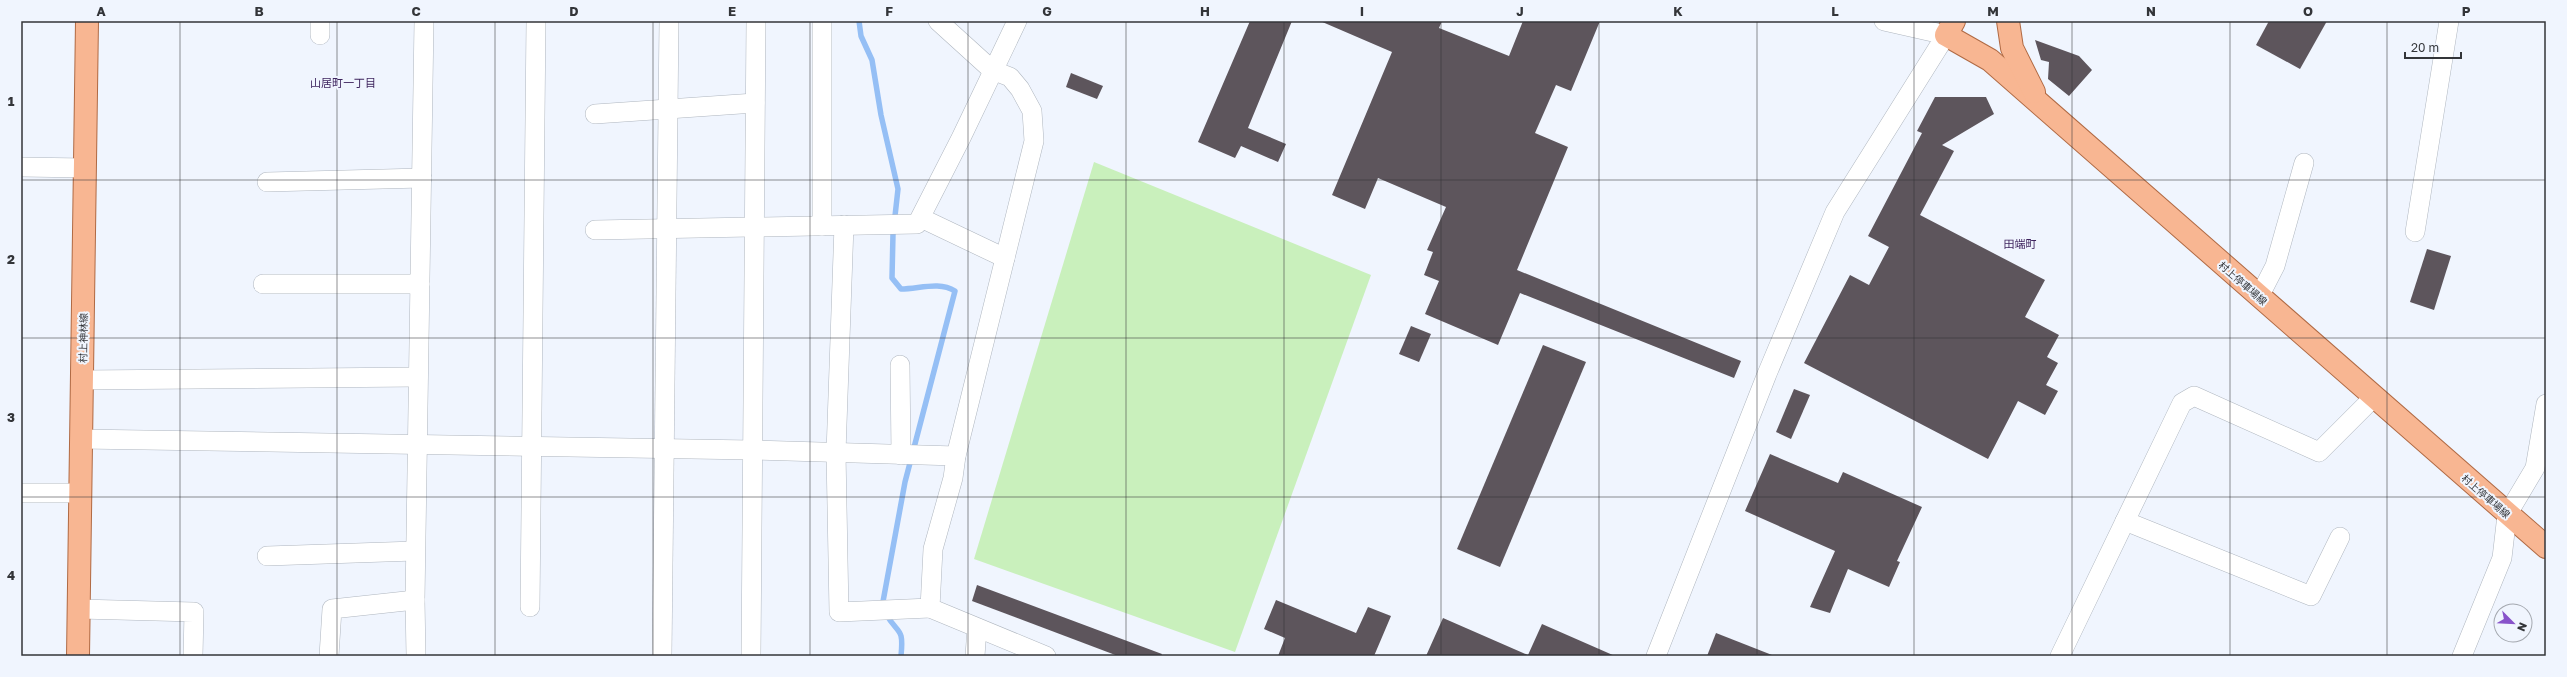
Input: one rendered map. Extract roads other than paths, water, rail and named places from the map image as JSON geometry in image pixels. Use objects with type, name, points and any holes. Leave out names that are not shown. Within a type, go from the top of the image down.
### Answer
[{"type":"main road","name":"村上神林線","points":[[78,656],[87,21]]},
{"type":"main road","points":[[2008,21],[2012,48],[2042,105]]},
{"type":"main road","name":"村上停車場線","points":[[1950,28],[2042,105],[2373,398],[2507,515],[2546,547]]},
{"type":"street","points":[[416,656],[415,551],[424,21]]},
{"type":"street","points":[[530,607],[536,21]]},
{"type":"street","points":[[662,656],[669,21]]},
{"type":"street","points":[[751,656],[756,21]]},
{"type":"street","points":[[822,21],[822,226]]},
{"type":"street","points":[[930,608],[933,548],[954,478],[956,456],[1034,141],[1032,111],[1020,89],[1010,77],[992,70],[938,21]]},
{"type":"street","points":[[595,230],[917,224],[961,138],[992,70],[1017,21]]},
{"type":"street","points":[[1656,656],[1767,374],[1835,212],[1950,28],[1884,21]]},
{"type":"street","points":[[2415,232],[2450,21]]},
{"type":"street","points":[[595,114],[668,107],[755,103]]},
{"type":"street","points":[[2259,297],[2275,266],[2304,163]]},
{"type":"street","points":[[21,167],[85,168]]},
{"type":"street","points":[[267,182],[422,178]]},
{"type":"street","points":[[921,218],[1005,258]]},
{"type":"street","points":[[844,225],[836,453],[839,612],[930,608],[1046,656]]},
{"type":"street","points":[[263,284],[420,284]]},
{"type":"street","points":[[900,365],[901,455]]},
{"type":"street","points":[[82,380],[418,377]]},
{"type":"street","points":[[2060,656],[2182,403],[2194,396],[2319,452],[2373,398]]},
{"type":"street","points":[[2462,656],[2502,558],[2507,515],[2540,467],[2546,404]]},
{"type":"street","points":[[81,439],[665,448],[956,456]]},
{"type":"street","points":[[21,493],[80,493]]},
{"type":"street","points":[[2126,520],[2311,596],[2340,537]]},
{"type":"street","points":[[266,556],[415,551]]},
{"type":"street","points":[[329,656],[332,609],[415,600]]},
{"type":"street","points":[[79,609],[194,612],[193,656]]},
{"type":"street","points":[[976,656],[977,628]]},
{"type":"waterway","points":[[859,21],[861,36],[872,60],[881,115],[898,189],[893,234],[892,278],[901,289],[942,286],[955,291],[905,482],[882,607]]},
{"type":"waterway","points":[[886,614],[901,635],[901,656]]},
{"type":"district","name":"山居町一丁目","points":[[343,82]]},
{"type":"district","name":"田端町","points":[[2020,243]]}]
